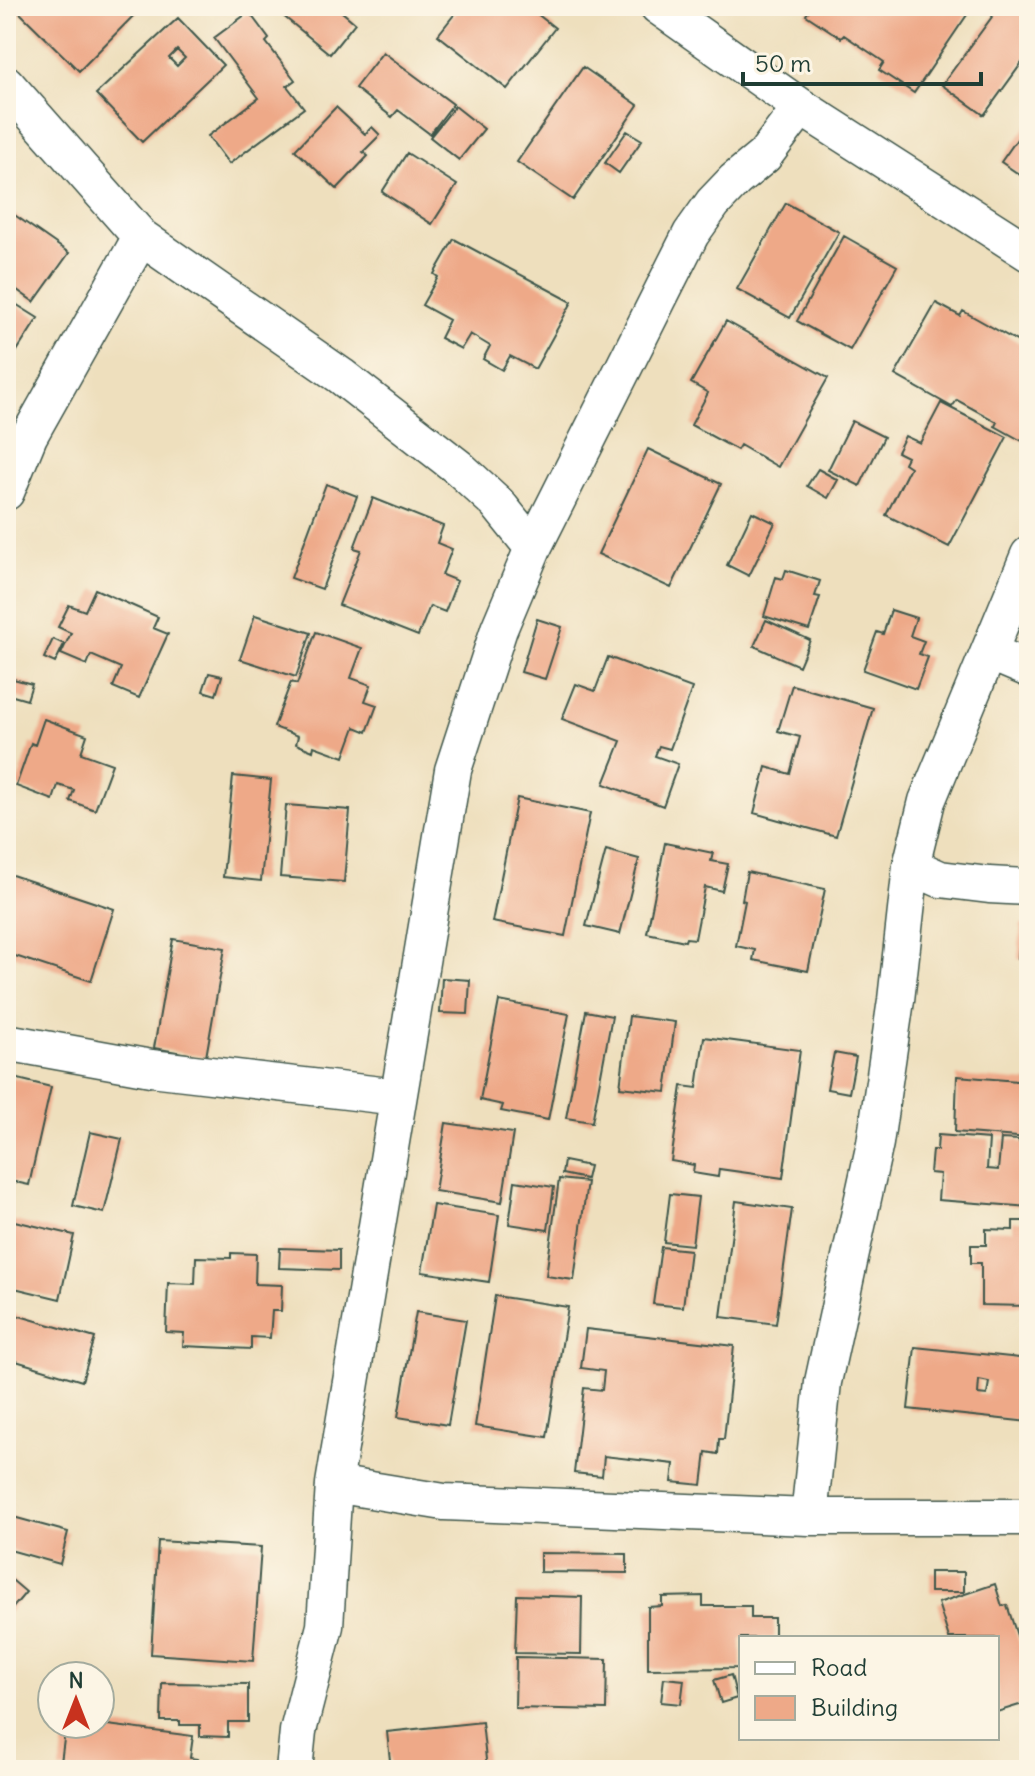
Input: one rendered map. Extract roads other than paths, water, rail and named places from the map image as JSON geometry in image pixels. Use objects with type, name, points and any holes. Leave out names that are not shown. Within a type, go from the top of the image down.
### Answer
[{"type":"street","points":[[658,6],[801,107],[1029,253]]},
{"type":"street","points":[[6,84],[141,237],[341,376],[459,468],[497,503],[533,548]]},
{"type":"street","points":[[294,1770],[298,1731],[325,1626],[334,1484],[453,770],[499,629],[533,548],[691,234],[713,203],[764,156],[801,107]]},
{"type":"street","points":[[6,492],[29,436],[141,237]]},
{"type":"street","points":[[809,1517],[823,1382],[875,1143],[911,866],[927,801],[1029,555]]},
{"type":"street","points":[[989,652],[1029,669]]},
{"type":"street","points":[[911,866],[940,879],[1029,887]]},
{"type":"street","points":[[6,1042],[151,1068],[398,1097]]},
{"type":"street","points":[[334,1484],[444,1502],[809,1517],[1029,1517]]}]
